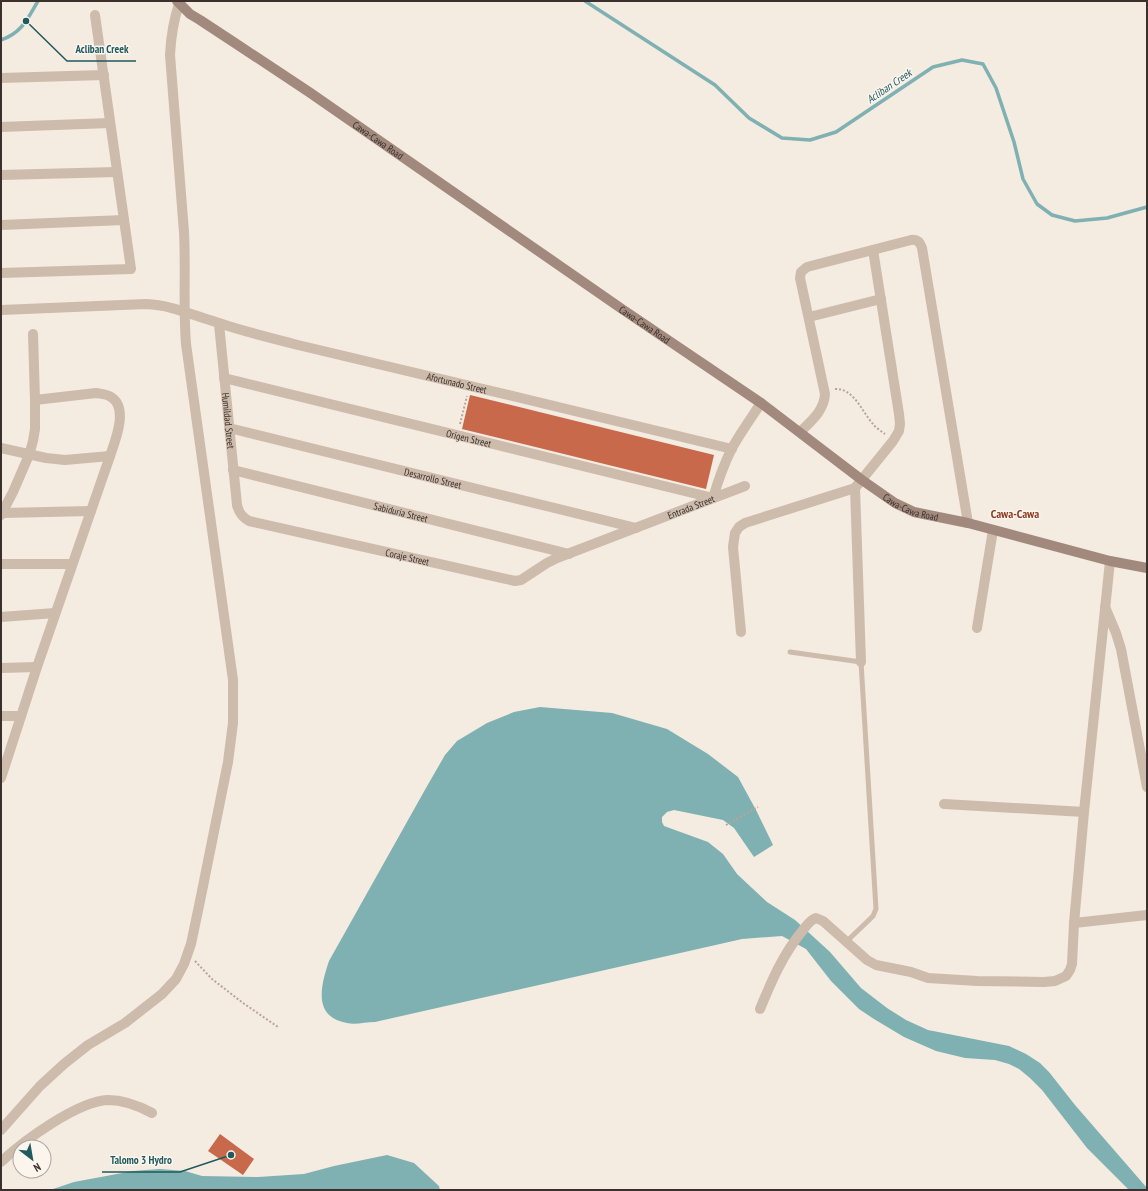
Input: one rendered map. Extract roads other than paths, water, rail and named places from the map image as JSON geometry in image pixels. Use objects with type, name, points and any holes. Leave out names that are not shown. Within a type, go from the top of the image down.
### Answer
[{"type":"street","points":[[1,1130],[40,1086],[64,1064],[88,1045],[125,1023],[162,994],[176,979],[188,953],[228,762],[233,723],[233,680],[186,344],[184,311],[184,239],[170,55],[171,37],[178,3]]},
{"type":"street","name":"Cawa-Cawa Road","points":[[178,3],[200,20],[308,92],[761,403],[862,480],[895,503],[909,510],[968,523],[1110,561],[1147,568]]},
{"type":"street","points":[[1,273],[131,269],[95,15]]},
{"type":"street","points":[[1,78],[104,74]]},
{"type":"street","points":[[1,127],[110,123]]},
{"type":"street","points":[[1,176],[117,172]]},
{"type":"street","points":[[1,224],[124,220]]},
{"type":"street","points":[[800,432],[819,412],[824,400],[824,390],[800,278],[802,272],[807,267],[915,240],[918,241],[922,248],[968,523]]},
{"type":"street","points":[[741,632],[733,547],[735,533],[739,527],[746,523],[855,488],[894,441],[899,432],[900,424],[873,250]]},
{"type":"street","points":[[809,316],[881,299]]},
{"type":"street","name":"Afortunado Street","points":[[1,310],[146,304],[158,305],[184,311],[219,324],[296,344],[732,449]]},
{"type":"street","name":"Humildad Street","points":[[219,324],[237,505],[241,516]]},
{"type":"street","points":[[33,334],[35,400],[35,429],[33,441],[29,455],[2,514],[91,511]]},
{"type":"street","name":"Origen Street","points":[[224,378],[713,498]]},
{"type":"street","points":[[1,778],[2,768],[110,456],[118,430],[120,416],[116,402],[112,397],[104,394],[96,393],[35,400]]},
{"type":"street","name":"Entrada Street","points":[[569,554],[713,498],[718,480],[732,449],[740,434],[761,403]]},
{"type":"street","name":"Desarrollo Street","points":[[229,428],[636,528]]},
{"type":"street","points":[[1,448],[29,455],[65,460],[110,456]]},
{"type":"street","name":"Sabiduria Street","points":[[233,470],[569,554]]},
{"type":"street","points":[[713,498],[745,486]]},
{"type":"street","points":[[855,488],[862,662]]},
{"type":"street","name":"Coraje Street","points":[[241,516],[248,521],[514,581],[522,580],[547,563],[569,554]]},
{"type":"street","points":[[977,628],[993,530]]},
{"type":"street","points":[[760,1009],[774,976],[792,944],[807,924],[813,919],[820,919],[867,960],[876,965],[911,972],[928,978],[977,981],[1055,981],[1066,976],[1072,964],[1074,923],[1084,812],[1110,561]]},
{"type":"street","points":[[1,564],[72,564]]},
{"type":"street","points":[[1105,606],[1121,649],[1147,787]]},
{"type":"street","points":[[1,617],[55,613]]},
{"type":"street","points":[[1,668],[37,667]]},
{"type":"street","points":[[1,716],[21,716]]},
{"type":"street","points":[[944,804],[1084,812]]},
{"type":"street","points":[[1074,923],[1147,915]]},
{"type":"street","points":[[1,1162],[30,1138],[52,1124],[75,1111],[95,1103],[108,1100],[124,1101],[140,1106],[152,1113]]},
{"type":"lane","points":[[790,652],[862,662],[876,909],[873,916],[846,942]]},
{"type":"water","points":[[540,707],[612,713],[667,729],[708,754],[738,777],[773,845],[754,857],[734,828],[723,820],[674,810],[667,812],[662,817],[664,826],[708,842],[723,854],[737,874],[767,902],[795,920],[830,952],[861,988],[887,1008],[906,1020],[928,1030],[1009,1046],[1040,1063],[1147,1188],[1147,1190],[1129,1190],[1087,1148],[1042,1090],[1019,1069],[995,1060],[965,1058],[936,1051],[904,1037],[859,1009],[831,981],[806,949],[782,936],[742,939],[375,1022],[350,1024],[336,1020],[328,1014],[322,999],[322,990],[329,961],[445,755],[457,741],[487,723],[514,712]]},
{"type":"water","points":[[387,1155],[414,1163],[439,1186],[440,1190],[50,1190],[74,1182],[133,1171],[160,1169],[185,1171],[202,1176],[258,1177],[304,1174]]},
{"type":"waterway","name":"Acliban Creek","points":[[1,40],[14,33],[24,24],[38,1]]},
{"type":"waterway","name":"Acliban Creek","points":[[585,1],[715,85],[749,118],[782,138],[810,140],[836,132],[933,67],[962,60],[983,64],[996,88],[1014,142],[1023,179],[1037,204],[1052,215],[1075,221],[1107,218],[1147,207]]},
{"type":"place","name":"Acliban Creek","points":[[26,21]]},
{"type":"place","name":"Talomo 3 Hydro","points":[[231,1155]]},
{"type":"district","name":"Cawa-Cawa","points":[[1015,514]]}]
